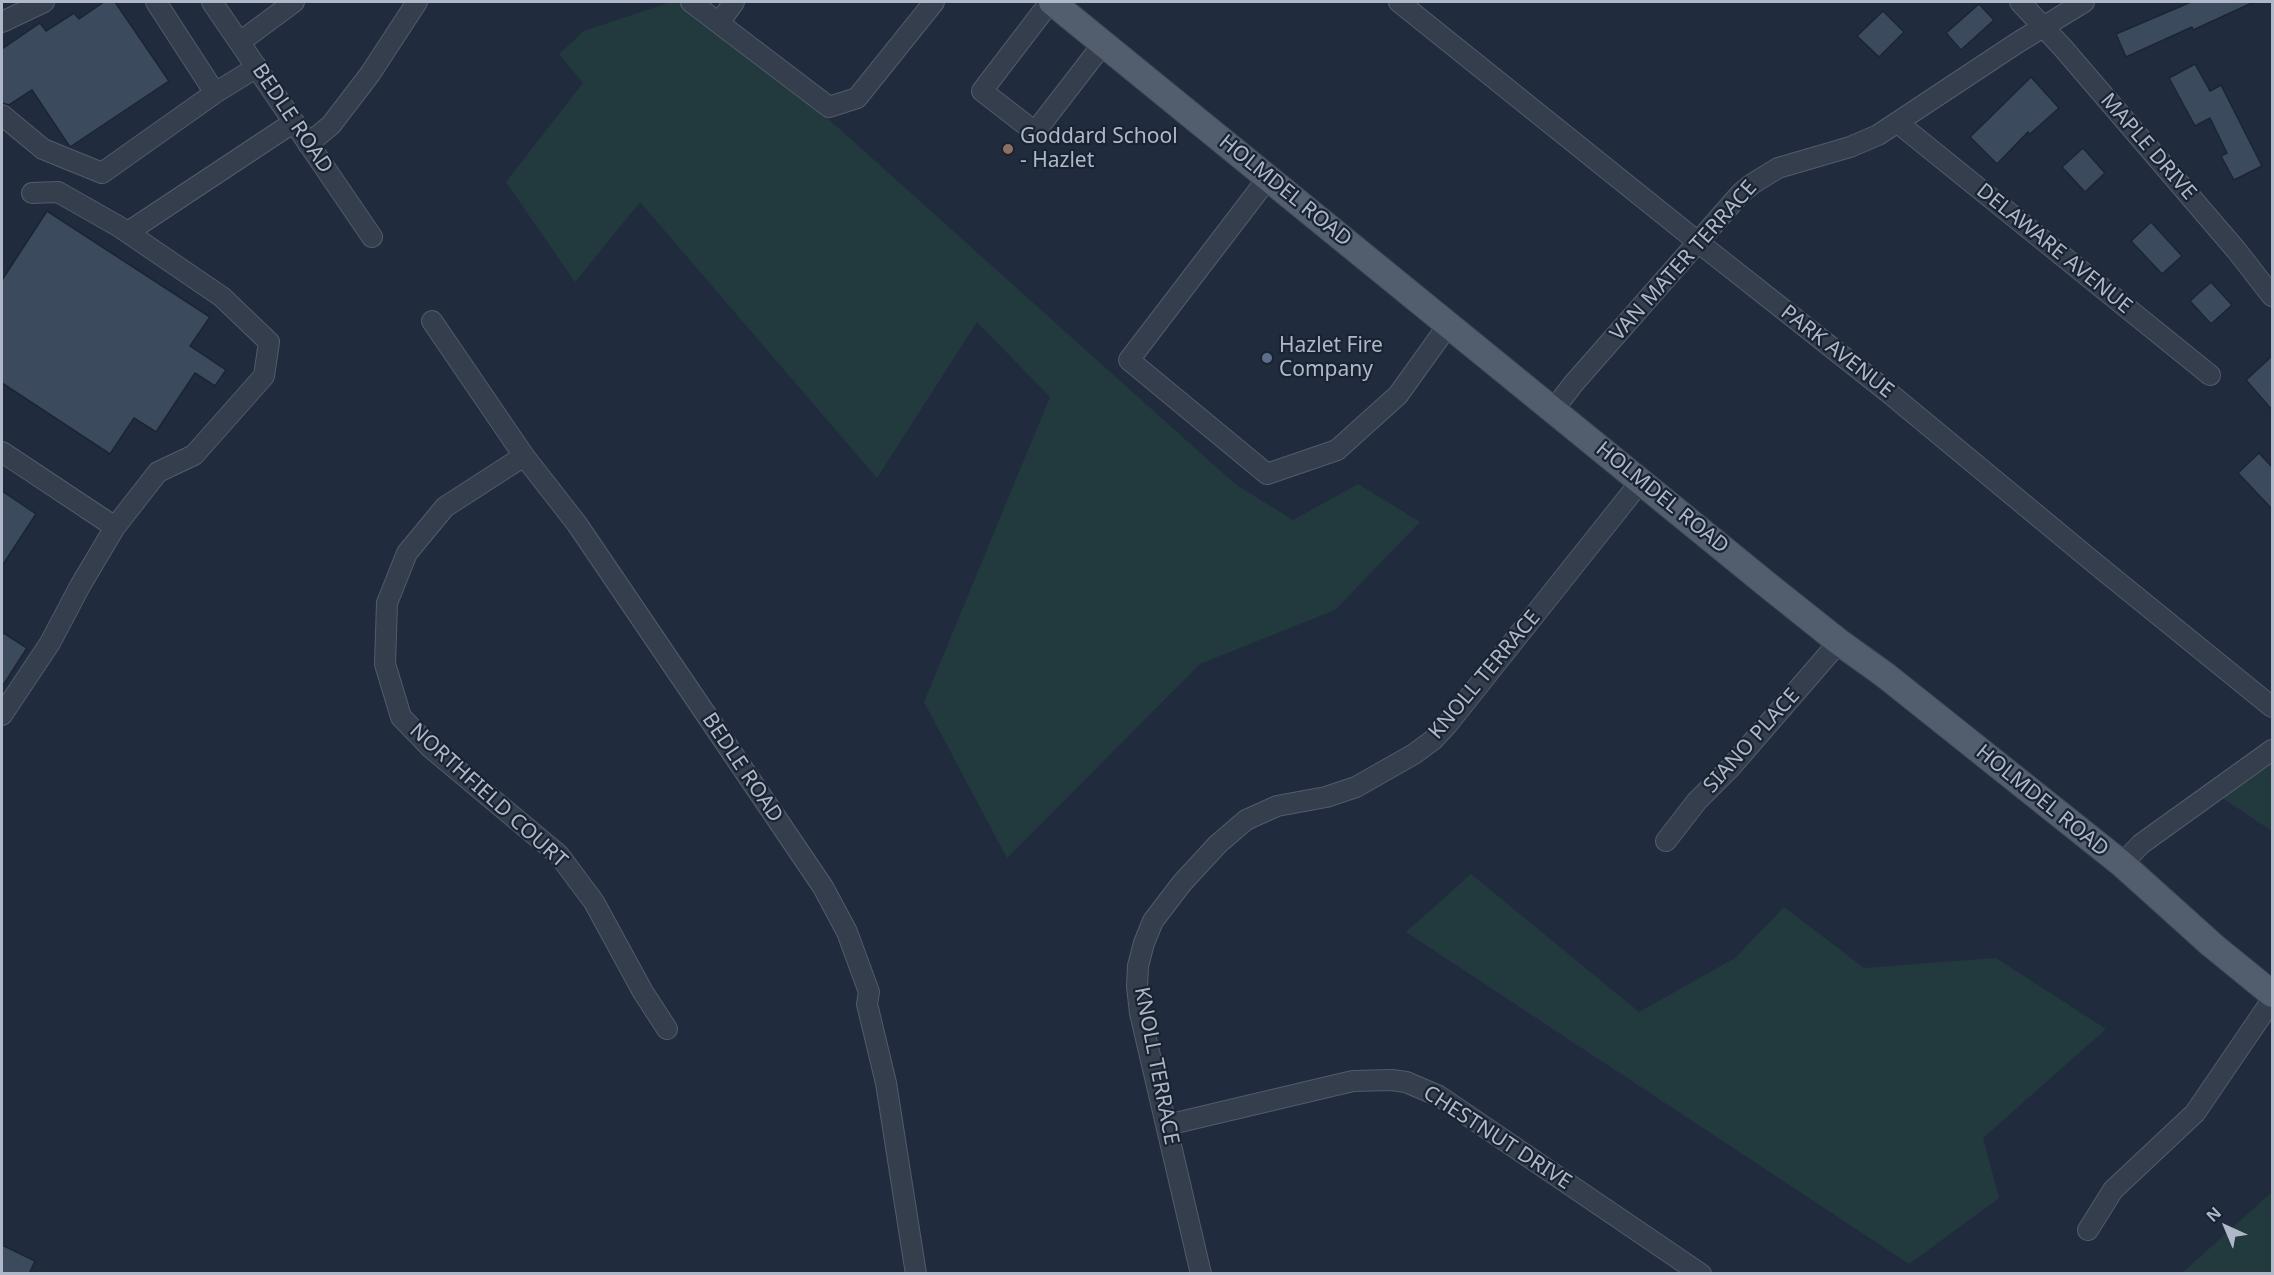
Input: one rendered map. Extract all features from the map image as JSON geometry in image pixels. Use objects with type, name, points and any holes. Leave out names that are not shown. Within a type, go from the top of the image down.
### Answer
[{"type":"main road","name":"HOLMDEL ROAD","points":[[1051,2],[1839,642],[1885,675],[2121,864],[2212,945],[2272,994]]},
{"type":"street","points":[[2,22],[44,2]]},
{"type":"street","points":[[156,2],[215,93]]},
{"type":"street","name":"BEDLE ROAD","points":[[212,2],[372,237]]},
{"type":"street","points":[[240,42],[294,2]]},
{"type":"street","points":[[308,144],[332,125],[370,74],[417,2]]},
{"type":"street","points":[[691,2],[829,107],[856,98],[934,2]]},
{"type":"street","points":[[719,23],[734,2]]},
{"type":"street","points":[[1051,2],[982,91],[1035,132],[1103,44]]},
{"type":"street","name":"PARK AVENUE","points":[[1399,2],[1888,393],[2272,707]]},
{"type":"street","name":"MAPLE DRIVE","points":[[2020,2],[2229,242],[2272,296]]},
{"type":"street","name":"VAN MATER TERRACE","points":[[1554,409],[1741,193],[1763,176],[1790,164],[1850,147],[1878,135],[2084,2]]},
{"type":"street","points":[[2,115],[43,149],[102,172],[215,93],[257,67]]},
{"type":"street","points":[[128,232],[294,122]]},
{"type":"street","name":"DELAWARE AVENUE","points":[[1898,123],[2210,375]]},
{"type":"street","points":[[1268,178],[1129,360],[1267,474],[1337,450],[1398,395],[1449,324]]},
{"type":"street","points":[[2,715],[50,643],[115,527],[158,472],[194,454],[264,376],[269,342],[222,297],[128,232],[58,192],[32,193]]},
{"type":"street","name":"BEDLE ROAD","points":[[432,321],[524,456],[577,524],[823,887],[847,932],[869,992],[867,1004],[886,1083],[916,1274]]},
{"type":"street","points":[[2,452],[115,527]]},
{"type":"street","name":"NORTHFIELD COURT","points":[[524,456],[445,507],[407,553],[387,603],[386,664],[401,717],[431,748],[559,855],[594,902],[643,992],[667,1029]]},
{"type":"street","name":"KNOLL TERRACE","points":[[1201,1274],[1140,1013],[1137,986],[1138,966],[1144,943],[1154,921],[1165,904],[1218,844],[1246,820],[1277,806],[1356,787],[1414,754],[1433,740],[1462,707],[1641,481]]},
{"type":"street","name":"SIANO PLACE","points":[[1666,841],[1697,801],[1730,768],[1839,642]]},
{"type":"street","points":[[2121,864],[2141,844],[2272,750]]},
{"type":"street","points":[[2088,1230],[2113,1190],[2194,1113],[2272,1000]]},
{"type":"street","name":"CHESTNUT DRIVE","points":[[1167,1125],[1353,1081],[1406,1082],[1439,1096],[1701,1274]]},
{"type":"green space","points":[[671,2],[698,2],[1235,484],[1293,520],[1358,484],[1420,522],[1335,610],[1200,664],[1007,858],[924,702],[1050,397],[977,322],[877,478],[640,202],[575,282],[506,182],[583,83],[559,54],[584,31]]},
{"type":"green space","points":[[2272,748],[2272,831],[2212,791]]},
{"type":"green space","points":[[1471,874],[1639,1012],[1735,958],[1784,907],[1864,968],[1996,958],[2106,1029],[1983,1138],[1999,1198],[1909,1264],[1406,932]]},
{"type":"green space","points":[[2272,1192],[2272,1273],[2182,1273]]},
{"type":"building","points":[[104,2],[115,2],[169,81],[70,147],[32,90],[9,105],[2,103],[2,49],[40,23],[46,31],[74,13],[79,19]]},
{"type":"building","points":[[2191,2],[2254,2],[2126,57],[2116,34]]},
{"type":"building","points":[[1979,4],[1994,20],[1961,50],[1946,33]]},
{"type":"building","points":[[1883,11],[1904,32],[1879,57],[1857,36]]},
{"type":"building","points":[[2195,64],[2210,91],[2221,85],[2262,166],[2234,180],[2221,156],[2227,153],[2210,118],[2195,126],[2169,78]]},
{"type":"building","points":[[2031,77],[2059,108],[2030,134],[2028,132],[1997,164],[1970,137]]},
{"type":"building","points":[[2083,148],[2105,173],[2085,192],[2062,167]]},
{"type":"building","points":[[47,211],[210,317],[190,346],[226,370],[215,386],[195,373],[156,432],[134,418],[110,454],[2,383],[2,280]]},
{"type":"building","points":[[2151,222],[2182,256],[2162,274],[2131,241]]},
{"type":"building","points":[[2211,282],[2232,305],[2211,324],[2190,301]]},
{"type":"building","points":[[2272,356],[2272,410],[2246,380]]},
{"type":"building","points":[[2259,453],[2272,467],[2272,509],[2238,473]]},
{"type":"building","points":[[2,491],[36,514],[2,566]]},
{"type":"building","points":[[2,632],[27,648],[2,687]]},
{"type":"building","points":[[2,1245],[35,1261],[29,1274],[2,1274]]},
{"type":"place","name":"Goddard School - Hazlet","points":[[1008,149]]},
{"type":"place","name":"Hazlet Fire Company","points":[[1267,358]]}]
